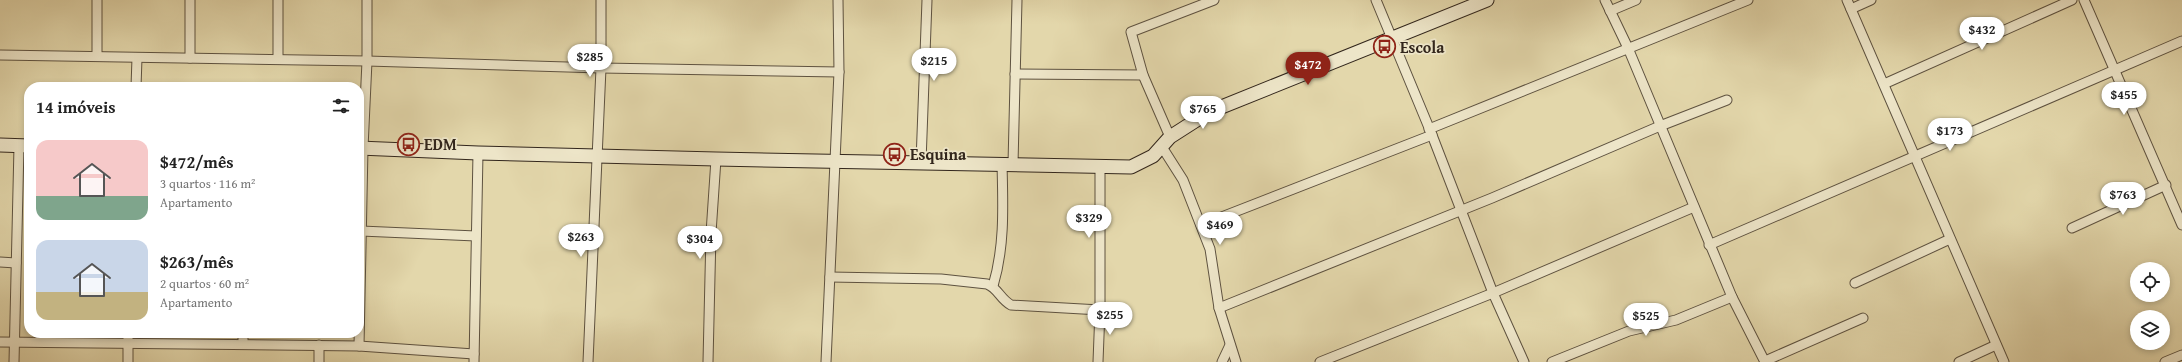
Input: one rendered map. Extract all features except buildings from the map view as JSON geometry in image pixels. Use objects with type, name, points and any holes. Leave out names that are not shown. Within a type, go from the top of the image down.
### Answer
[{"type":"street","points":[[97,0],[97,55]]},
{"type":"street","points":[[190,0],[190,58]]},
{"type":"street","points":[[278,0],[278,59]]},
{"type":"street","points":[[364,104],[367,60],[367,0]]},
{"type":"street","points":[[588,362],[595,156],[601,68],[601,0]]},
{"type":"street","points":[[826,362],[839,72],[838,0]]},
{"type":"street","points":[[921,162],[927,0]]},
{"type":"street","points":[[993,286],[1000,253],[1015,74],[1017,0]]},
{"type":"street","points":[[1170,136],[1143,75],[1131,32],[1214,0]]},
{"type":"street","points":[[1376,0],[1431,132],[1493,293],[1522,360]]},
{"type":"street","points":[[364,148],[478,154],[834,162],[921,162],[1100,168],[1131,167],[1152,156],[1162,147],[1170,136],[1196,119],[1220,107],[1487,0]]},
{"type":"street","points":[[1605,0],[1628,48],[1709,245],[1732,297],[1765,362],[1863,318]]},
{"type":"street","points":[[1610,11],[1636,0]]},
{"type":"street","points":[[1201,225],[1431,132],[1628,48],[1748,0]]},
{"type":"street","points":[[1847,0],[1884,84],[1913,156],[2004,362]]},
{"type":"street","points":[[1851,9],[1871,0]]},
{"type":"street","points":[[1884,84],[2072,0]]},
{"type":"street","points":[[2084,0],[2166,185],[2182,225]]},
{"type":"street","points":[[1709,245],[2182,40]]},
{"type":"street","points":[[0,55],[97,55],[137,58],[367,60],[601,68],[839,72]]},
{"type":"street","points":[[136,82],[137,58]]},
{"type":"street","points":[[1015,74],[1143,75]]},
{"type":"street","points":[[1219,308],[1461,211],[1660,126],[1727,100]]},
{"type":"street","points":[[0,145],[24,146],[16,263],[14,362]]},
{"type":"street","points":[[1162,147],[1184,180],[1210,249],[1219,308],[1236,362]]},
{"type":"street","points":[[0,342],[359,346],[474,358],[478,154]]},
{"type":"street","points":[[708,362],[711,233],[716,159]]},
{"type":"street","points":[[1098,362],[1100,310],[1100,168]]},
{"type":"street","points":[[2072,228],[2166,185]]},
{"type":"street","points":[[1320,362],[1493,293],[1694,207]]},
{"type":"street","points":[[364,231],[476,236]]},
{"type":"street","points":[[1855,283],[1950,239]]},
{"type":"street","points":[[0,262],[16,263]]},
{"type":"street","points":[[830,277],[941,279],[987,284],[993,286],[1005,302],[1010,305],[1100,310]]},
{"type":"street","points":[[1552,362],[1628,331],[1676,320],[1732,297]]},
{"type":"street","points":[[128,338],[128,362]]},
{"type":"street","points":[[243,338],[243,344]]},
{"type":"street","points":[[359,338],[359,346]]},
{"type":"street","points":[[319,345],[319,362]]},
{"type":"street","points":[[1222,362],[1230,345]]},
{"type":"street","points":[[1959,362],[1996,345]]},
{"type":"street","points":[[2165,362],[2182,355]]},
{"type":"place","name":"Escola","points":[[1384,47]]},
{"type":"place","name":"EDM","points":[[409,144]]},
{"type":"place","name":"Esquina","points":[[894,154]]}]
